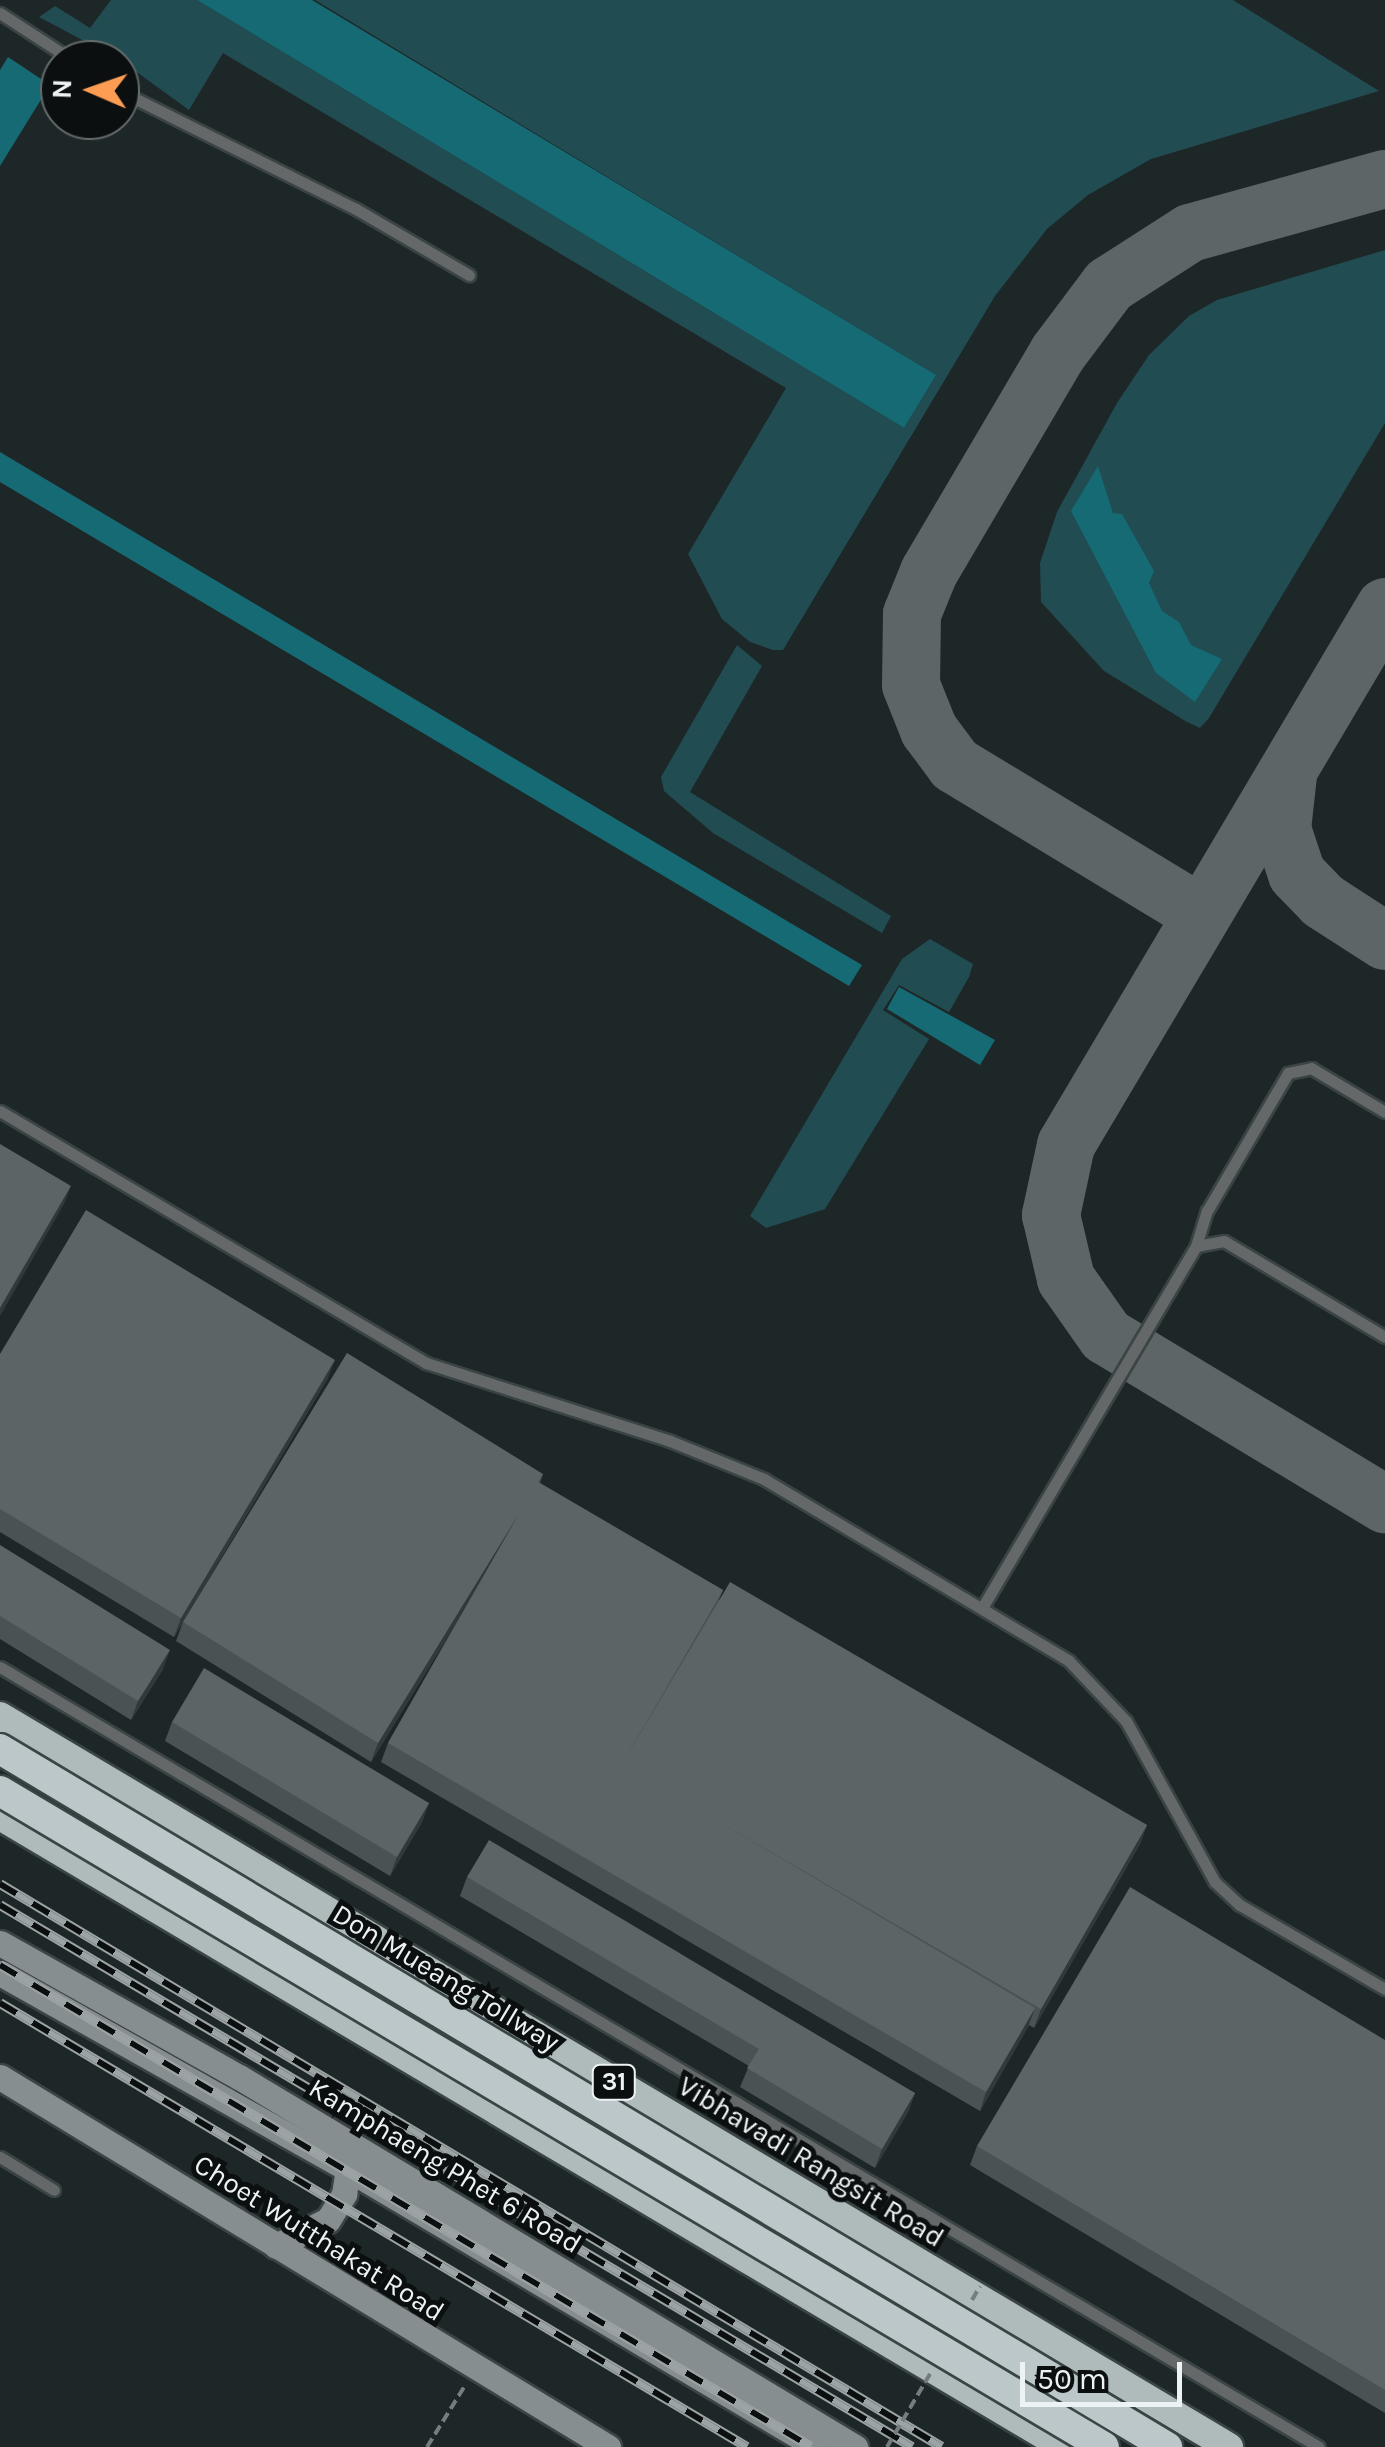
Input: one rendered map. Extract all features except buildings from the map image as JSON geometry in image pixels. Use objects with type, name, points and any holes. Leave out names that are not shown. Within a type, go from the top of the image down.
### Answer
[{"type":"highway","name":"Vibhavadi Rangsit Road","points":[[0,1716],[1229,2447]]},
{"type":"highway","name":"Don Mueang Tollway","points":[[0,1749],[1167,2447]]},
{"type":"highway","name":"31","points":[[0,1791],[1104,2447]]},
{"type":"highway","points":[[0,1816],[1064,2447]]},
{"type":"main road","name":"Kamphaeng Phet 6 Road","points":[[0,1943],[239,2078],[855,2447]]},
{"type":"main road","name":"Kamphaeng Phet 6 Road","points":[[0,1973],[348,2169],[817,2447]]},
{"type":"main road","name":"Choet Wutthakat Road","points":[[0,2077],[276,2246],[572,2438],[608,2447]]},
{"type":"main road","points":[[276,2246],[328,2220],[348,2169]]},
{"type":"lane","points":[[0,13],[41,40]]},
{"type":"lane","points":[[140,101],[356,208],[469,276]]},
{"type":"lane","points":[[982,1608],[1196,1246],[1207,1211],[1294,1068],[1311,1068],[1385,1112]]},
{"type":"lane","points":[[0,1110],[426,1363],[670,1441],[764,1478],[982,1608],[1100,1686],[1126,1721],[1214,1882],[1240,1905],[1385,1989]]},
{"type":"lane","points":[[1196,1246],[1224,1241],[1385,1337]]},
{"type":"lane","points":[[0,1667],[1319,2447]]},
{"type":"lane","points":[[0,2158],[54,2190]]},
{"type":"path","points":[[427,2447],[460,2394]]},
{"type":"shaded area","points":[[111,0],[197,0],[904,428],[935,375],[315,0],[1233,0],[1379,91],[1151,159],[1088,195],[1047,229],[995,296],[783,650],[773,650],[750,642],[722,619],[688,554],[786,388],[223,53],[189,110],[140,74],[140,40],[82,40],[39,17],[55,6],[90,28]]},
{"type":"shaded area","points":[[197,0],[312,0],[936,375],[904,428]]},
{"type":"shaded area","points":[[8,57],[40,78],[40,101],[0,166],[0,70]]},
{"type":"shaded area","points":[[1385,250],[1385,423],[1200,728],[1104,671],[1041,602],[1040,563],[1057,512],[1117,403],[1149,355],[1189,316],[1217,300]]},
{"type":"shaded area","points":[[0,452],[862,965],[849,986],[0,482]]},
{"type":"shaded area","points":[[1098,466],[1113,513],[1122,514],[1154,571],[1149,583],[1162,611],[1179,622],[1191,645],[1222,659],[1195,702],[1156,673],[1071,511]]},
{"type":"shaded area","points":[[737,645],[762,666],[690,792],[891,916],[882,933],[713,833],[664,791],[661,777]]},
{"type":"shaded area","points":[[930,939],[973,964],[969,977],[949,1012],[899,985],[883,1010],[929,1039],[825,1209],[766,1228],[750,1216],[902,959]]},
{"type":"shaded area","points":[[899,987],[995,1040],[980,1065],[887,1009]]},
{"type":"taxiway","points":[[1201,914],[955,765],[929,730],[911,685],[912,614],[929,572],[1058,353],[1109,285],[1190,233],[1385,179]]},
{"type":"taxiway","points":[[1385,607],[1066,1145],[1051,1215],[1066,1279],[1106,1336],[1385,1504]]},
{"type":"taxiway","points":[[1288,775],[1282,829],[1297,874],[1323,901],[1385,941]]},
{"type":"railway","points":[[0,1884],[942,2447]]},
{"type":"railway","points":[[0,1905],[912,2447]]},
{"type":"railway","points":[[0,1965],[811,2447]]},
{"type":"railway","points":[[0,2003],[747,2447]]}]
